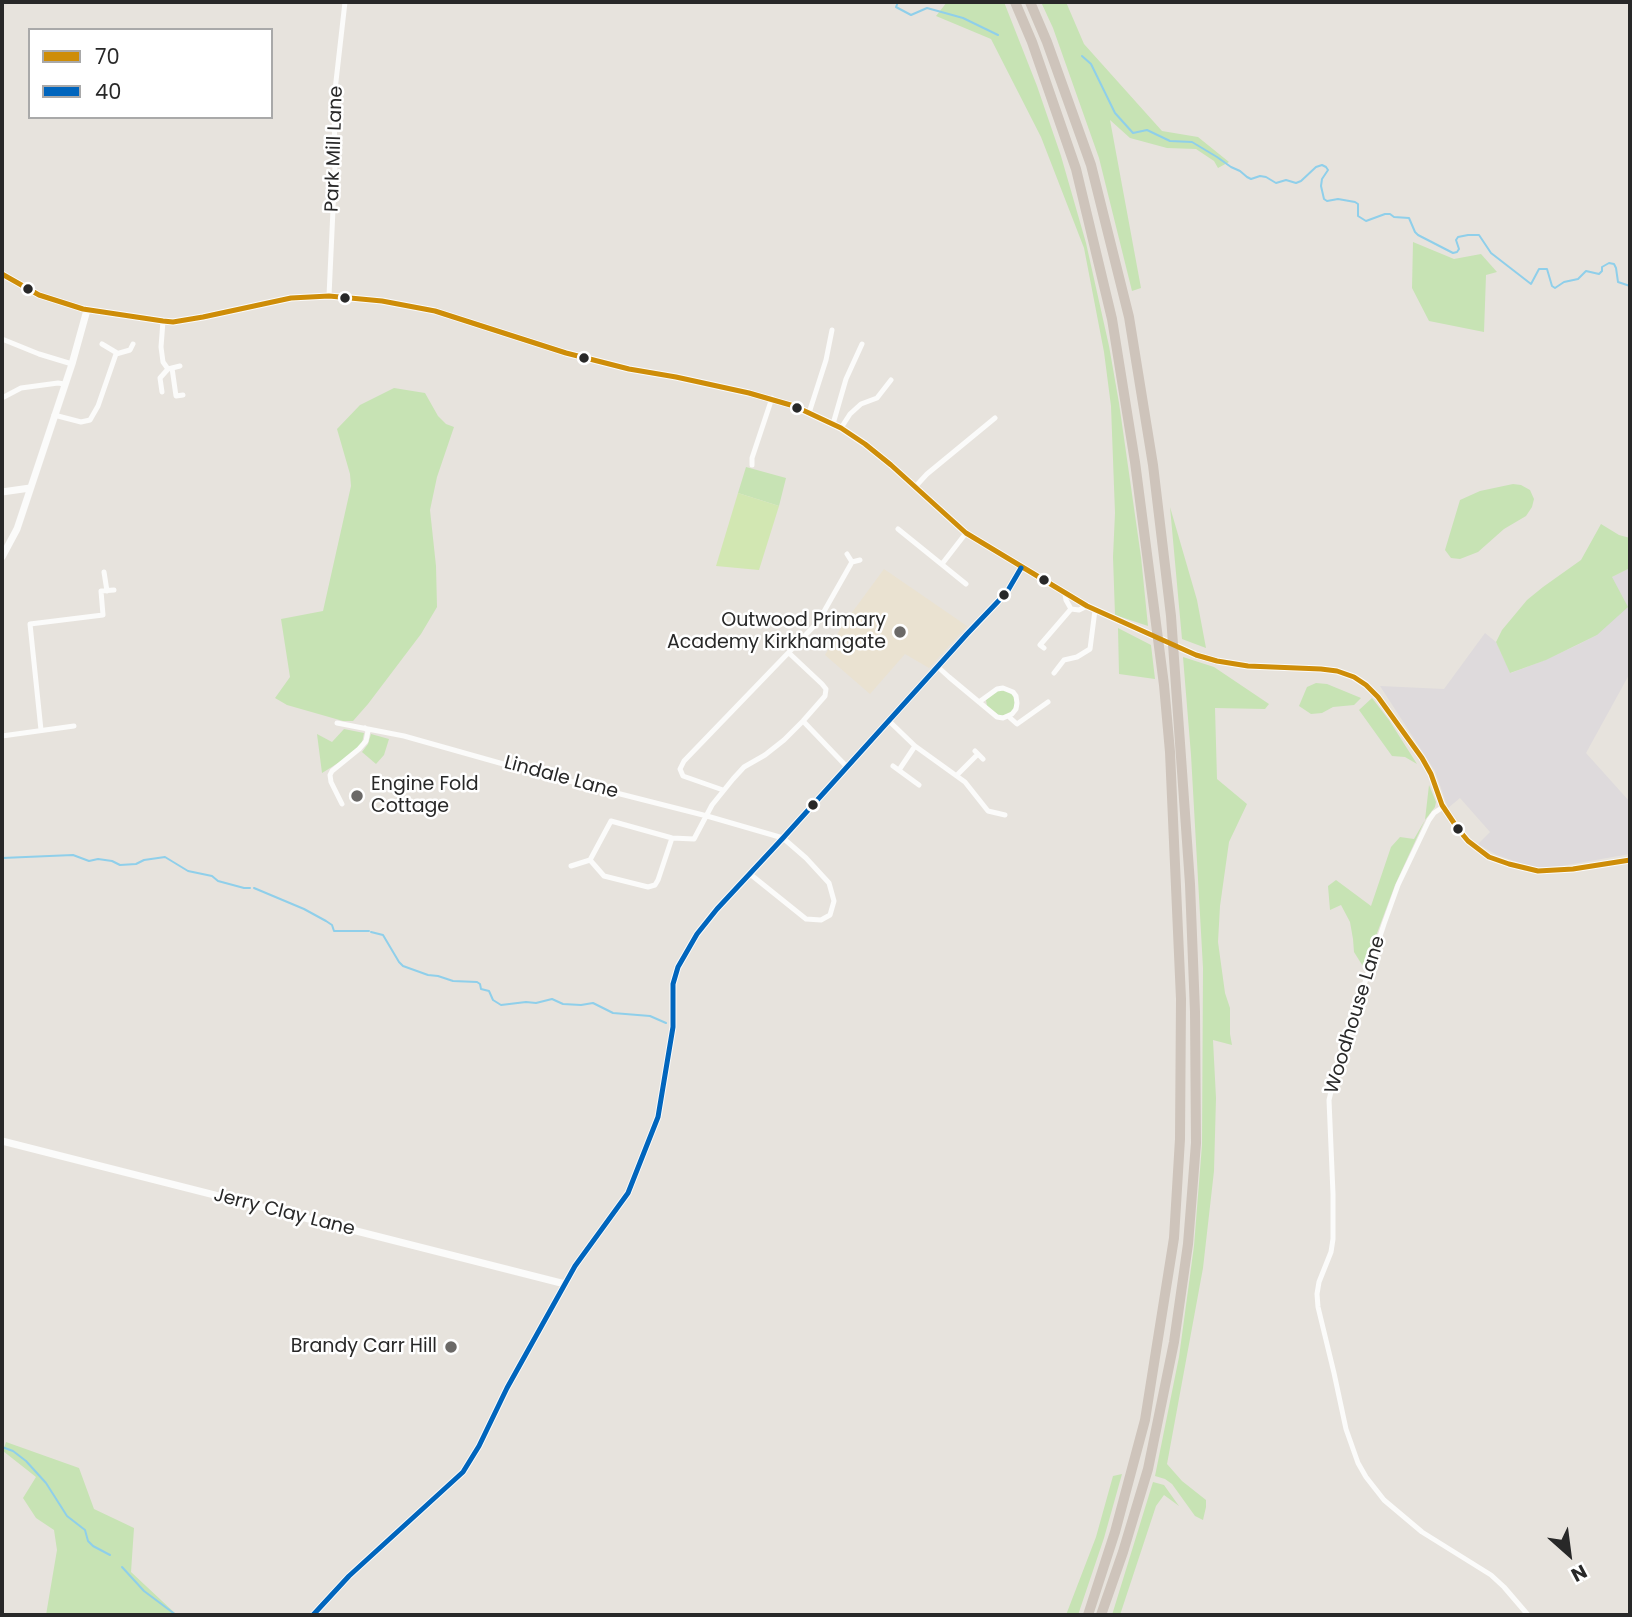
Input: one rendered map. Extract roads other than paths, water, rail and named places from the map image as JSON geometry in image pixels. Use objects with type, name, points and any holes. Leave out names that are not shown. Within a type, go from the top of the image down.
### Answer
[{"type":"highway","points":[[1015,2],[1076,169],[1112,319],[1135,462],[1170,752],[1181,999],[1180,1139],[1174,1238],[1145,1420],[1115,1532],[1088,1615]]},
{"type":"highway","points":[[1030,2],[1091,165],[1129,317],[1153,465],[1171,616],[1190,884],[1196,1143],[1188,1244],[1174,1342],[1148,1469],[1101,1615]]},
{"type":"street","name":"Park Mill Lane","points":[[329,296],[334,99],[345,2]]},
{"type":"street","points":[[2,274],[39,295],[87,310],[173,322],[291,298],[329,296],[382,301],[435,311],[566,354],[772,398],[841,428],[865,444],[965,534],[1095,610],[1196,655],[1217,661],[1248,666],[1321,669],[1354,677],[1378,697],[1422,758],[1449,818],[1468,841],[1489,857],[1538,871],[1556,871],[1630,860]]},
{"type":"street","points":[[2,557],[17,529],[72,364],[87,310]]},
{"type":"street","points":[[163,321],[163,362],[171,370],[176,396],[183,395]]},
{"type":"street","points":[[809,413],[826,360],[832,330]]},
{"type":"street","points":[[2,339],[23,349],[72,364]]},
{"type":"street","points":[[102,344],[117,353],[130,349],[133,344]]},
{"type":"street","points":[[833,424],[846,379],[862,344]]},
{"type":"street","points":[[54,415],[81,422],[90,420],[98,406],[117,353]]},
{"type":"street","points":[[162,392],[160,377],[180,366]]},
{"type":"street","points":[[841,428],[850,414],[861,404],[877,398],[891,380]]},
{"type":"street","points":[[879,383],[886,387]]},
{"type":"street","points":[[2,398],[21,388],[64,384]]},
{"type":"street","points":[[752,465],[772,398]]},
{"type":"street","points":[[915,487],[995,418]]},
{"type":"street","points":[[2,492],[30,488]]},
{"type":"street","points":[[898,529],[966,584]]},
{"type":"street","points":[[942,564],[965,534]]},
{"type":"street","points":[[846,554],[852,562]]},
{"type":"street","points":[[723,790],[684,776],[680,769],[684,761],[818,622],[852,562],[860,560]]},
{"type":"street","points":[[313,1615],[349,1576],[463,1472],[575,1266],[628,1194],[658,1117],[673,1027],[673,984],[678,967],[702,927],[1007,592],[1021,568]]},
{"type":"street","points":[[104,572],[107,591]]},
{"type":"street","points":[[41,730],[30,624],[103,615],[102,591],[114,590]]},
{"type":"street","points":[[1065,594],[1071,609]]},
{"type":"street","points":[[1071,609],[1079,610],[1087,606]]},
{"type":"street","points":[[1044,648],[1040,645],[1071,609]]},
{"type":"street","points":[[1054,673],[1067,658],[1077,657],[1090,649],[1095,610]]},
{"type":"street","points":[[57,611],[58,621]]},
{"type":"street","points":[[570,866],[590,860],[611,821],[672,838],[694,839],[712,805],[744,767],[765,755],[803,721],[825,696],[825,689],[789,653]]},
{"type":"street","points":[[938,667],[979,702],[998,717],[1009,716],[1016,709],[1017,703],[1016,696],[1009,689],[1003,688],[979,702]]},
{"type":"street","points":[[1009,716],[1017,724],[1048,702]]},
{"type":"street","points":[[803,721],[847,767]]},
{"type":"street","points":[[889,721],[915,746],[965,782],[988,811],[1005,815]]},
{"type":"street","name":"Lindale Lane","points":[[337,723],[404,736],[783,838]]},
{"type":"street","points":[[2,736],[74,726]]},
{"type":"street","points":[[342,804],[330,775],[366,741],[368,732],[365,728]]},
{"type":"street","points":[[915,746],[896,768],[919,785]]},
{"type":"street","points":[[957,775],[976,752],[983,759]]},
{"type":"street","name":"Woodhouse Lane","points":[[1443,807],[1429,820],[1398,886],[1336,1071],[1329,1101],[1333,1238],[1331,1252],[1319,1282],[1318,1307],[1346,1429],[1366,1477],[1384,1500],[1422,1532],[1491,1575],[1528,1615]]},
{"type":"street","points":[[590,860],[604,876],[648,887],[659,880],[672,838]]},
{"type":"street","points":[[750,874],[806,919],[818,921],[827,917],[834,901],[829,883],[783,838]]},
{"type":"street","name":"Jerry Clay Lane","points":[[2,1141],[565,1284]]},
{"type":"waterway","points":[[898,2],[896,7],[911,15],[927,8],[963,18],[998,35]]},
{"type":"waterway","points":[[1082,56],[1091,64],[1115,113],[1133,133],[1147,130],[1170,141],[1192,142],[1251,179],[1260,176],[1276,183],[1286,180],[1296,183],[1322,165],[1328,170],[1321,186],[1327,201],[1338,199],[1355,202],[1358,204],[1358,216],[1366,221],[1385,214],[1409,218],[1418,235],[1453,253],[1459,249],[1456,240],[1458,237],[1479,235],[1491,253],[1531,284],[1539,269],[1547,269],[1555,288],[1564,282],[1578,279],[1586,271],[1599,274],[1602,267],[1609,263],[1616,268],[1618,282],[1630,286]]},
{"type":"waterway","points":[[2,858],[73,855],[89,861],[98,859],[120,865],[165,857],[188,871],[250,888]]},
{"type":"waterway","points":[[254,888],[304,909],[332,925],[334,931],[369,931]]},
{"type":"waterway","points":[[371,932],[383,935],[403,966],[453,981],[477,982],[481,989],[489,991],[493,1000],[501,1005],[536,1003],[552,999],[563,1004],[593,1003],[613,1013],[650,1016],[666,1023]]},
{"type":"waterway","points":[[2,1447],[26,1461],[46,1483],[67,1516],[85,1530],[88,1541],[110,1555]]},
{"type":"waterway","points":[[122,1567],[144,1591],[176,1615]]},
{"type":"place","name":"Outwood Primary Academy Kirkhamgate","points":[[900,632]]},
{"type":"place","name":"Engine Fold Cottage","points":[[357,796]]},
{"type":"place","name":"Brandy Carr Hill","points":[[451,1347]]}]
